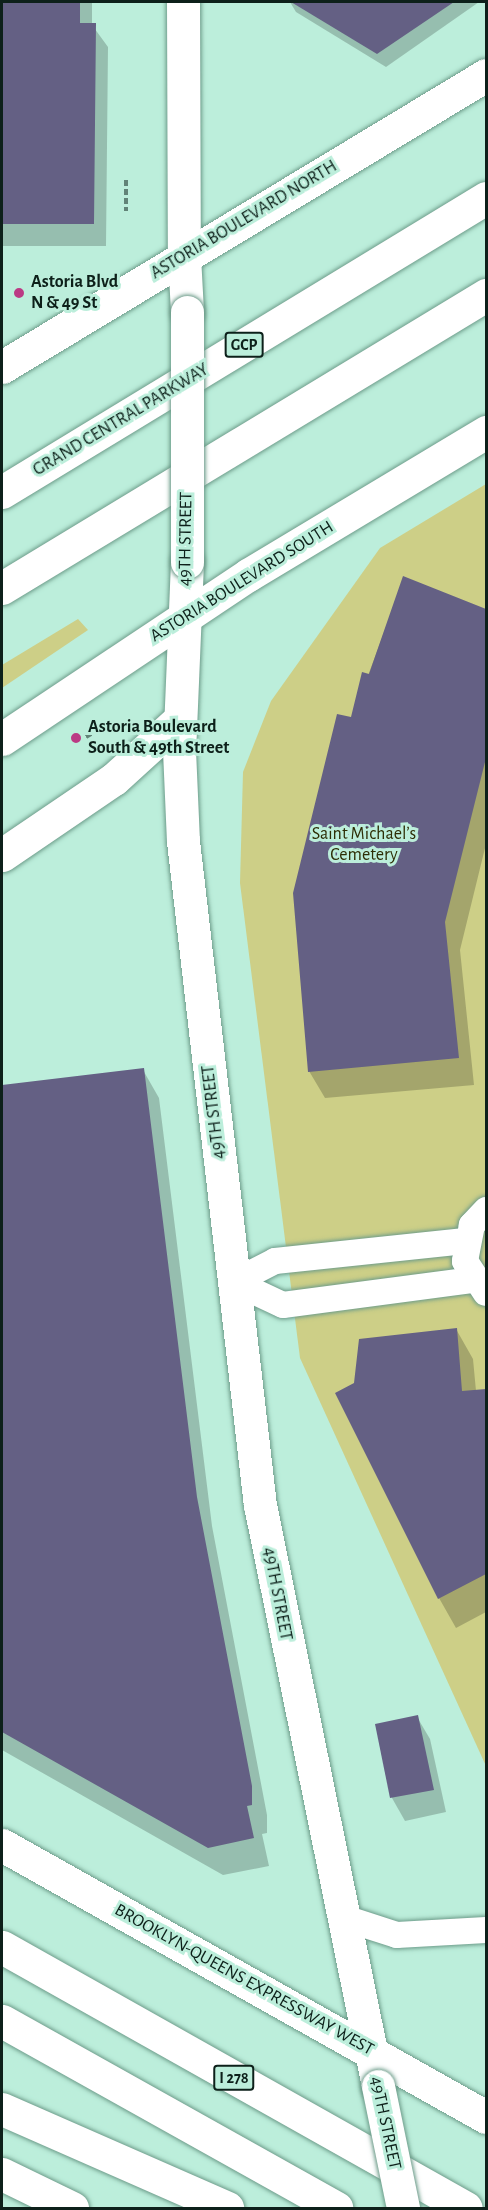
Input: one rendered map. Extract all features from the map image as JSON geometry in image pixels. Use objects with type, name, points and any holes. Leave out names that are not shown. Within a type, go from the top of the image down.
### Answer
[{"type":"main road","name":"49TH STREET","points":[[183,2],[184,256],[187,312],[187,562],[180,718],[183,841],[260,1505],[341,1917],[403,2208]]},
{"type":"main road","name":"ASTORIA BOULEVARD NORTH","points":[[2,367],[486,75]]},
{"type":"main road","name":"GRAND CENTRAL PARKWAY","points":[[2,492],[486,198]]},
{"type":"main road","points":[[2,588],[486,295]]},
{"type":"main road","name":"ASTORIA BOULEVARD SOUTH","points":[[2,739],[183,621],[248,575],[486,432]]},
{"type":"main road","points":[[2,855],[114,779],[180,718]]},
{"type":"main road","name":"BROOKLYN-QUEENS EXPRESSWAY WEST","points":[[2,1845],[486,2116]]},
{"type":"main road","name":"I 278","points":[[2,1947],[466,2208]]},
{"type":"main road","points":[[2,2020],[336,2208]]},
{"type":"main road","points":[[2,2109],[227,2208]]},
{"type":"main road","points":[[2,2175],[72,2208]]},
{"type":"lane","points":[[234,1282],[275,1261],[465,1241],[486,1210]]},
{"type":"lane","points":[[234,1282],[283,1305],[480,1287],[465,1241]]},
{"type":"lane","points":[[341,1917],[397,1935],[486,1930]]},
{"type":"path","points":[[126,180],[126,211]]},
{"type":"path","points":[[76,743],[113,721]]},
{"type":"green space","name":"Saint Michael’s Cemetery","points":[[486,484],[486,1766],[300,1358],[240,883],[243,772],[271,701],[380,548]]},
{"type":"green space","points":[[78,619],[88,630],[2,688],[2,665]]},
{"type":"building","points":[[2,2],[80,2],[80,23],[96,23],[94,224],[2,224]]},
{"type":"building","points":[[291,2],[454,2],[377,54]]},
{"type":"building","points":[[403,576],[486,609],[486,758],[445,922],[459,1058],[308,1072],[293,893],[337,714],[351,717],[362,672],[369,674]]},
{"type":"building","points":[[144,1068],[197,1497],[252,1786],[252,1805],[247,1806],[254,1838],[208,1848],[2,1732],[2,1085]]},
{"type":"building","points":[[457,1328],[462,1391],[486,1389],[486,1574],[438,1599],[335,1393],[354,1383],[359,1339]]},
{"type":"building","points":[[418,1715],[434,1790],[390,1798],[375,1724]]},
{"type":"place","name":"Astoria Blvd N & 49 St","points":[[19,293]]},
{"type":"place","name":"Astoria Boulevard South & 49th Street","points":[[76,738]]}]
